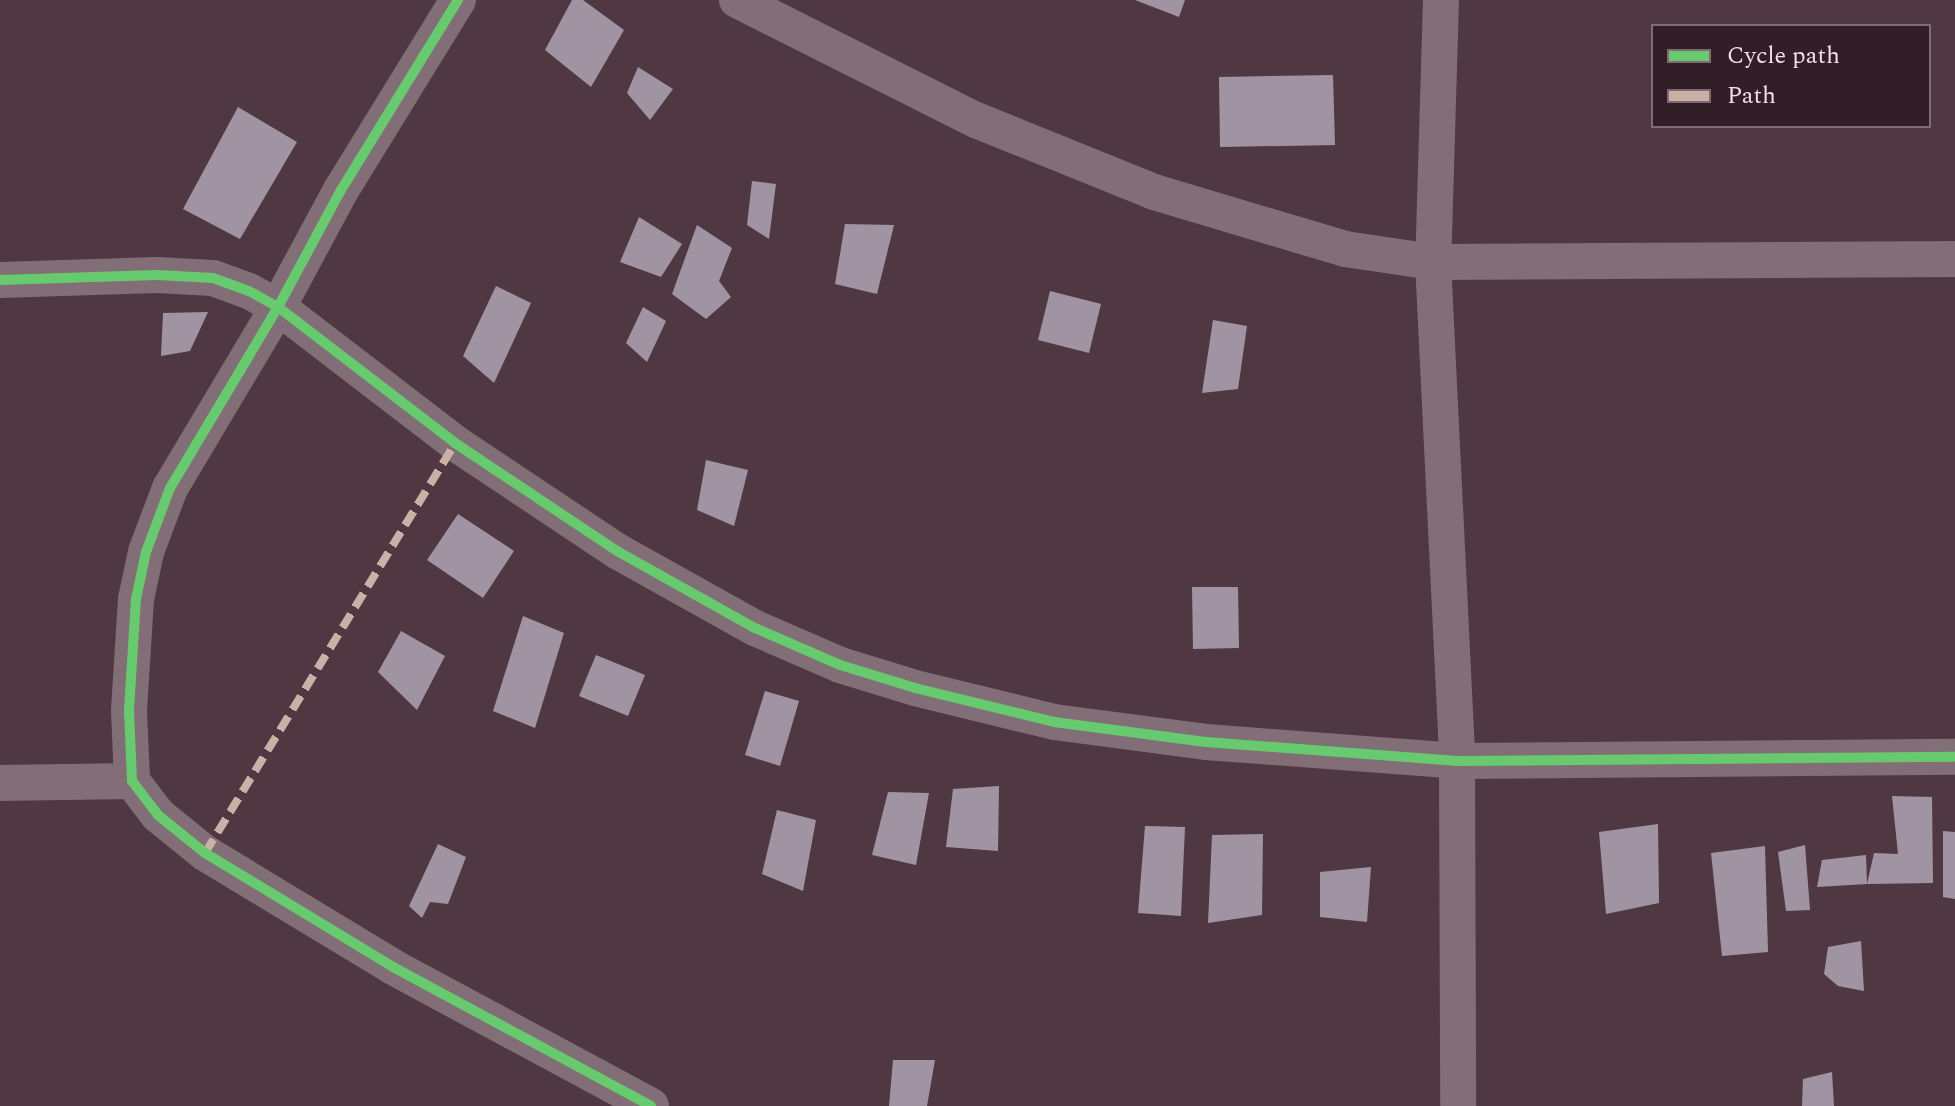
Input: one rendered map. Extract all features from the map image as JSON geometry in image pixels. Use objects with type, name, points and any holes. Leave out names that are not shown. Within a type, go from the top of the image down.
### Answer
[{"type":"street","points":[[458,0],[341,190],[278,307],[170,488],[146,552],[132,644],[129,711],[132,781],[158,815],[205,853],[393,967],[651,1106]]},
{"type":"street","points":[[737,0],[976,120],[1154,192],[1345,249],[1433,262],[1955,259]]},
{"type":"street","points":[[1441,0],[1433,262],[1457,761],[1458,1106]]},
{"type":"street","points":[[0,280],[157,275],[213,278],[278,307],[455,443],[617,551],[755,628],[840,665],[915,688],[1054,722],[1206,742],[1457,761],[1955,757]]},
{"type":"street","points":[[0,783],[132,781]]},
{"type":"building","points":[[572,0],[583,0],[624,30],[591,87],[545,50]]},
{"type":"building","points":[[1135,0],[1185,0],[1179,17]]},
{"type":"building","points":[[638,67],[673,89],[650,120],[627,93]]},
{"type":"building","points":[[1333,75],[1335,145],[1220,147],[1219,77]]},
{"type":"building","points":[[238,107],[297,142],[240,239],[183,209]]},
{"type":"building","points":[[752,181],[776,184],[769,239],[747,225]]},
{"type":"building","points":[[639,217],[682,244],[661,277],[620,262]]},
{"type":"building","points":[[845,224],[894,225],[877,294],[835,284]]},
{"type":"building","points":[[697,225],[732,248],[719,281],[731,297],[706,319],[672,294]]},
{"type":"building","points":[[496,286],[531,303],[494,383],[463,356]]},
{"type":"building","points":[[1050,291],[1101,304],[1089,353],[1038,340]]},
{"type":"building","points":[[643,307],[666,321],[647,362],[626,343]]},
{"type":"building","points":[[208,312],[190,351],[161,356],[163,313]]},
{"type":"building","points":[[1213,320],[1247,326],[1238,389],[1202,393]]},
{"type":"building","points":[[706,460],[748,470],[734,526],[697,510]]},
{"type":"building","points":[[458,514],[514,551],[483,598],[427,560]]},
{"type":"building","points":[[1192,587],[1238,587],[1239,648],[1193,649]]},
{"type":"building","points":[[523,616],[564,633],[535,728],[493,711]]},
{"type":"building","points":[[401,631],[445,656],[417,710],[378,672]]},
{"type":"building","points":[[596,655],[645,675],[628,716],[579,696]]},
{"type":"building","points":[[765,691],[799,701],[780,766],[745,755]]},
{"type":"building","points":[[999,786],[998,851],[946,847],[953,789]]},
{"type":"building","points":[[888,792],[929,793],[916,865],[872,855]]},
{"type":"building","points":[[1892,796],[1932,797],[1933,883],[1867,884],[1874,853],[1898,854]]},
{"type":"building","points":[[777,810],[816,820],[803,891],[762,874]]},
{"type":"building","points":[[1658,824],[1659,903],[1606,914],[1599,832]]},
{"type":"building","points":[[1145,826],[1185,827],[1181,916],[1138,913]]},
{"type":"building","points":[[1943,831],[1955,832],[1955,899],[1943,897]]},
{"type":"building","points":[[1263,834],[1262,915],[1208,923],[1212,835]]},
{"type":"building","points":[[438,844],[466,857],[448,904],[430,902],[422,918],[409,906]]},
{"type":"building","points":[[1805,845],[1810,910],[1786,911],[1778,852]]},
{"type":"building","points":[[1765,846],[1768,952],[1722,956],[1711,853]]},
{"type":"building","points":[[1866,855],[1867,884],[1817,887],[1822,860]]},
{"type":"building","points":[[1371,867],[1367,922],[1320,917],[1320,872]]},
{"type":"building","points":[[1861,941],[1864,991],[1838,986],[1824,974],[1828,947]]},
{"type":"building","points":[[893,1060],[935,1060],[927,1106],[889,1106]]},
{"type":"building","points":[[1832,1072],[1834,1106],[1802,1106],[1803,1079]]},
{"type":"marked path","points":[[205,853],[455,443]]},
{"type":"cycle path","points":[[458,0],[341,190],[278,307],[170,488],[146,552],[136,599],[129,711],[132,781],[158,815],[205,853],[393,967],[651,1106]]},
{"type":"cycle path","points":[[0,280],[157,275],[213,278],[249,291],[278,307],[455,443],[617,551],[755,628],[840,665],[915,688],[1054,722],[1206,742],[1457,761],[1955,757]]}]
